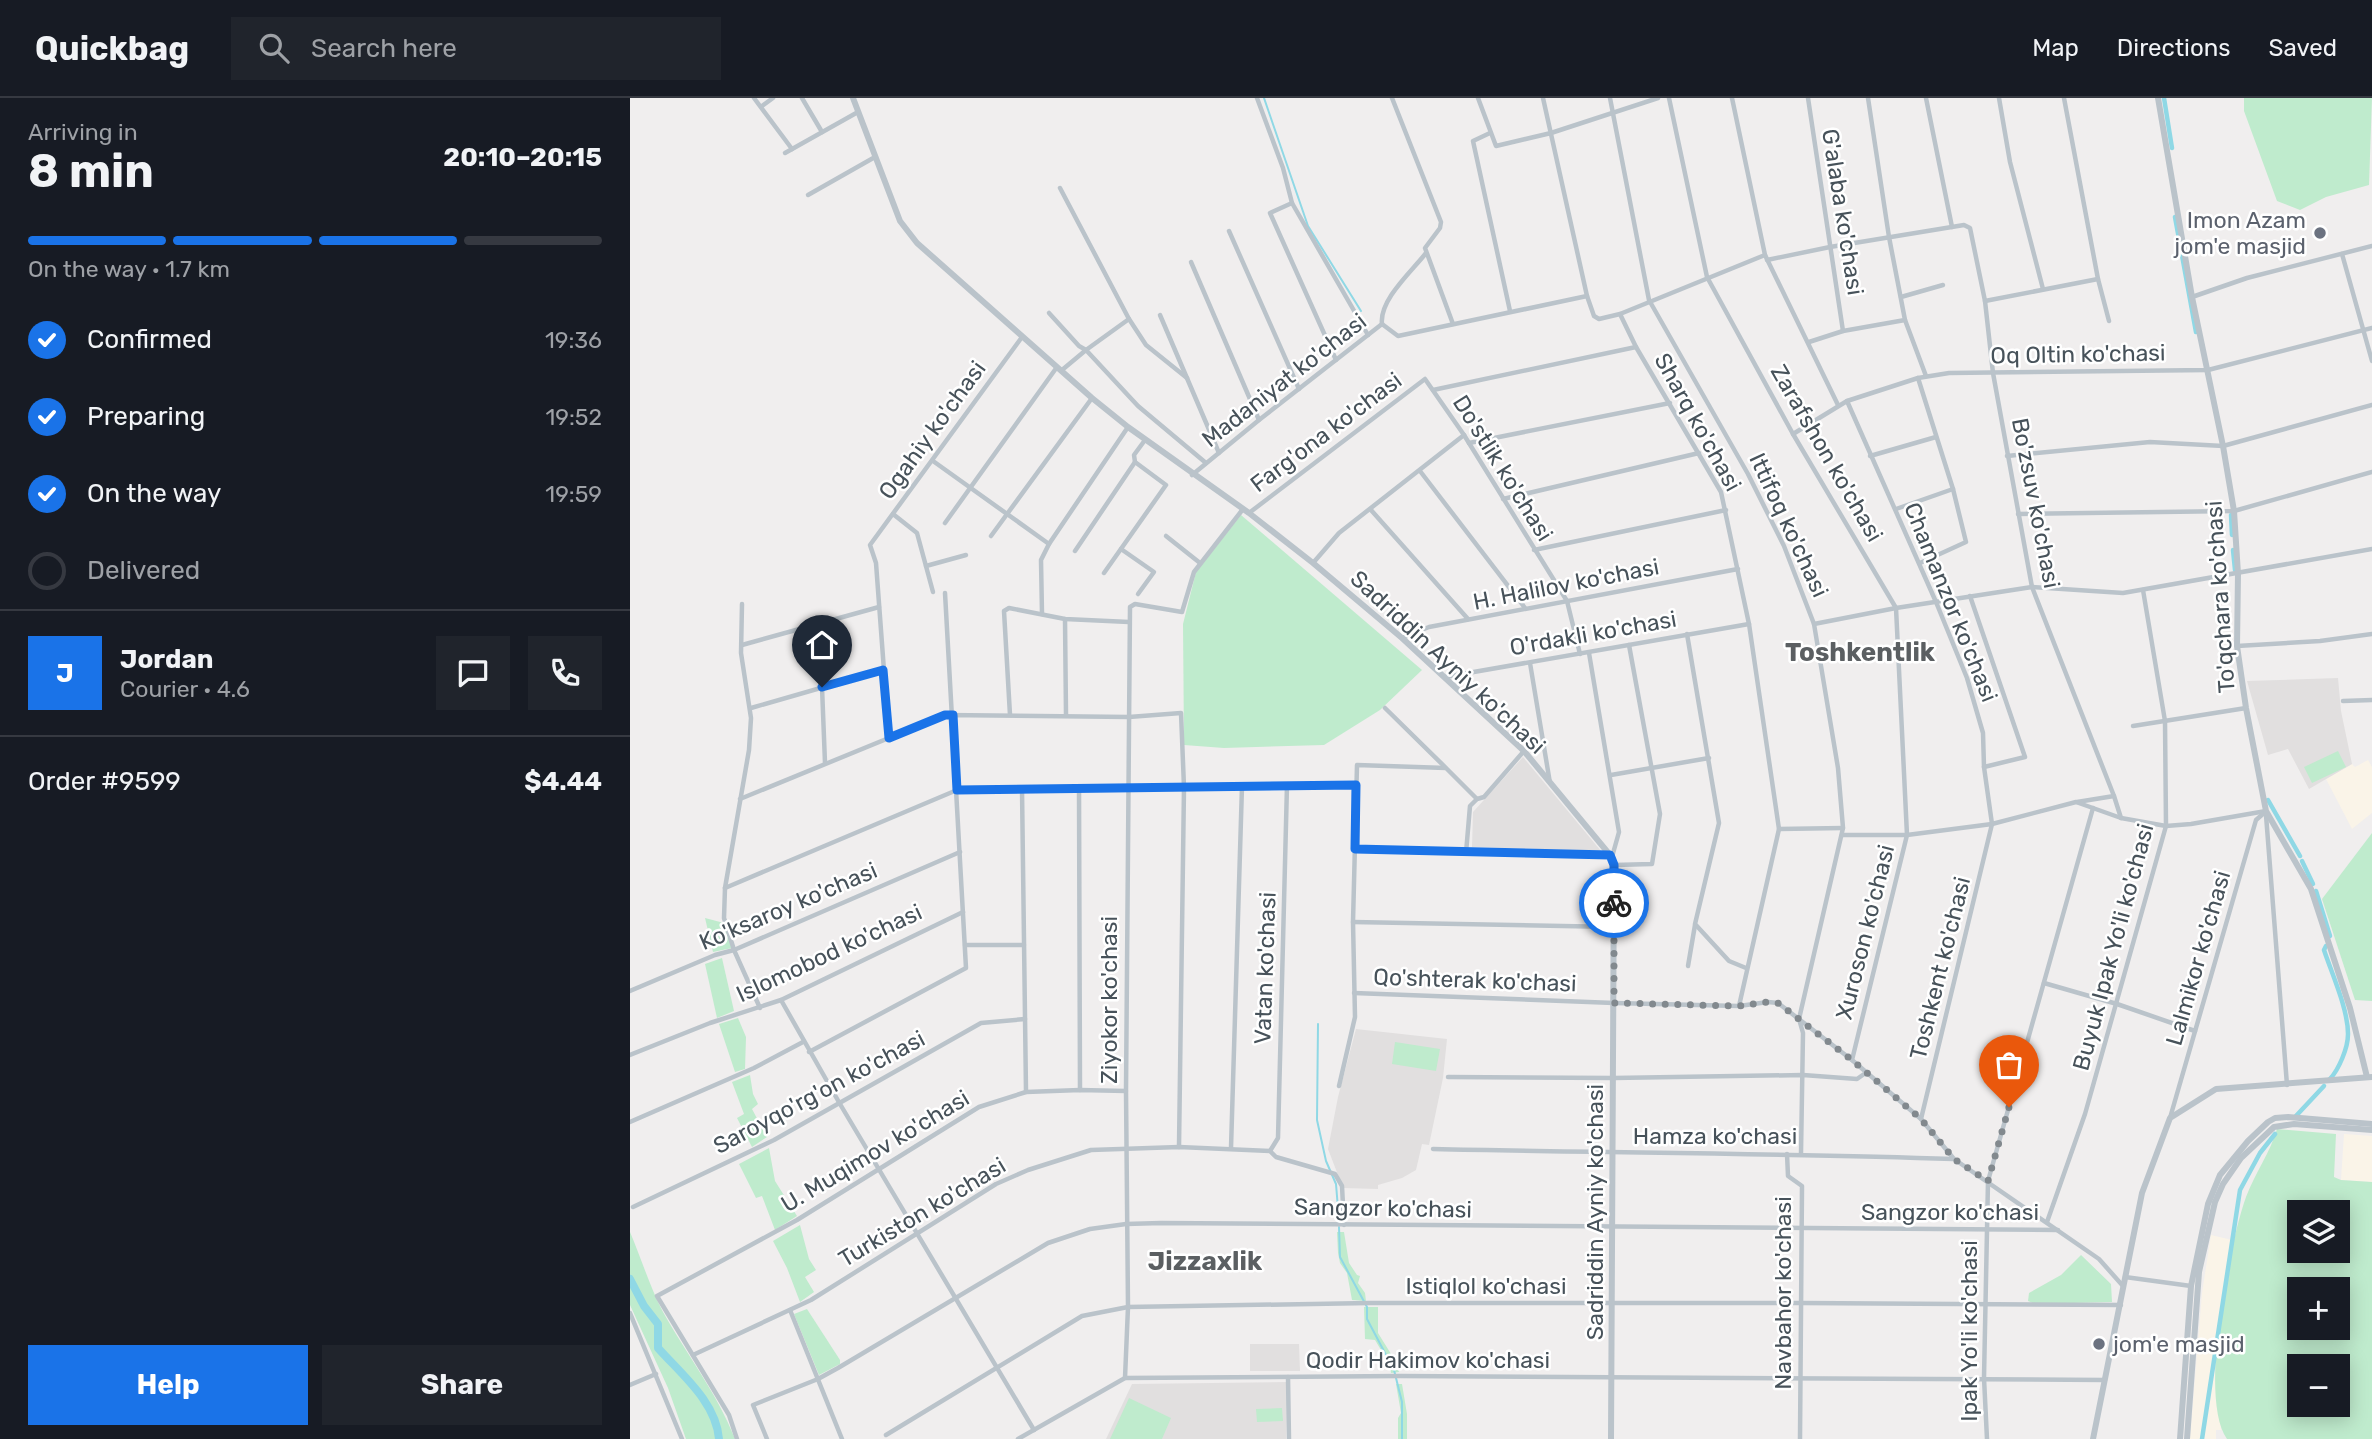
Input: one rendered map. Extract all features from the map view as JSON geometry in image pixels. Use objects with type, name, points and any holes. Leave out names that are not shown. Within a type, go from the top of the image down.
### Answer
[{"type":"street","points":[[754,98],[792,149]]},
{"type":"street","points":[[762,106],[773,98]]},
{"type":"street","points":[[802,98],[822,132]]},
{"type":"street","name":"Sadriddin Ayniy ko'chasi","points":[[853,98],[900,221],[917,243],[1128,428],[1246,511],[1402,638],[1524,751],[1612,860],[1614,1078],[1611,1439]]},
{"type":"street","points":[[1257,98],[1283,168],[1292,203],[1368,335]]},
{"type":"street","points":[[1392,98],[1441,225],[1425,247],[1453,324],[1587,296]]},
{"type":"street","points":[[1478,98],[1496,146],[1550,133],[1658,98]]},
{"type":"street","points":[[1543,98],[1587,296],[1596,318],[1620,314],[1707,277],[1766,258],[1952,227],[1926,98]]},
{"type":"street","name":"Ittifoq ko'chasi","points":[[1610,98],[1649,300],[1748,474],[1784,546],[1814,624],[1838,768],[1843,828],[1799,1018],[1803,1032],[1801,1153]]},
{"type":"street","name":"Zarafshon ko'chasi","points":[[1669,98],[1707,277],[1793,434],[1896,608],[1907,835]]},
{"type":"street","points":[[1732,98],[1766,258],[1838,405]]},
{"type":"street","name":"G'alaba ko'chasi","points":[[1808,98],[1843,331]]},
{"type":"street","points":[[1868,98],[1889,237],[1905,320],[1926,376]]},
{"type":"street","points":[[1999,98],[2010,162],[2043,289]]},
{"type":"street","points":[[2064,98],[2098,279],[2109,321]]},
{"type":"street","name":"To'qchara ko'chasi","points":[[2158,98],[2192,297],[2234,511],[2238,574],[2237,646],[2266,811],[2311,889],[2370,1077]]},
{"type":"street","points":[[785,153],[859,111]]},
{"type":"street","points":[[1490,133],[1473,141],[1510,311]]},
{"type":"street","points":[[808,195],[876,157]]},
{"type":"street","points":[[1060,188],[1129,319],[1146,345],[1187,378]]},
{"type":"street","points":[[1292,203],[1270,213],[1336,360]]},
{"type":"street","name":"Bo'zsuv ko'chasi","points":[[1952,227],[1967,225],[1970,228],[1984,301],[2007,456],[2032,587],[2121,818]]},
{"type":"street","points":[[1229,231],[1299,389]]},
{"type":"street","points":[[2192,297],[2247,278],[2372,246]]},
{"type":"street","points":[[1382,324],[1381,315],[1386,303],[1426,253]]},
{"type":"street","points":[[2342,254],[2372,361]]},
{"type":"street","points":[[1191,262],[1259,419]]},
{"type":"street","points":[[1984,301],[2098,279]]},
{"type":"street","points":[[1901,297],[1943,285]]},
{"type":"street","points":[[1049,313],[1138,406],[1206,463]]},
{"type":"street","name":"Sharq ko'chasi","points":[[1620,314],[1636,347],[1721,492],[1749,624],[1779,829],[1739,1006]]},
{"type":"street","points":[[1160,315],[1219,453]]},
{"type":"street","points":[[945,523],[1059,368],[1129,319]]},
{"type":"street","points":[[1809,342],[1843,331],[1905,320]]},
{"type":"street","name":"Madaniyat ko'chasi","points":[[1192,475],[1259,419],[1382,324],[1398,336],[1453,324]]},
{"type":"street","name":"Oq Oltin ko'chasi","points":[[1793,434],[1847,401],[1926,376],[1949,373],[2208,370],[2372,328]]},
{"type":"street","name":"Ogahiy ko'chasi","points":[[879,607],[876,563],[870,545],[1022,337]]},
{"type":"street","points":[[1433,390],[1636,347]]},
{"type":"street","points":[[1918,378],[1953,489],[1966,542],[1920,563]]},
{"type":"street","name":"Do'stlik ko'chasi","points":[[1425,379],[1464,435],[1567,601],[1580,654]]},
{"type":"street","name":"Farg'ona ko'chasi","points":[[1129,622],[1130,607],[1135,604],[1182,612],[1194,572],[1246,511],[1425,379]]},
{"type":"street","points":[[990,537],[1092,398]]},
{"type":"street","name":"Chamanzor ko'chasi","points":[[1847,401],[1920,563],[1967,678],[1983,733],[1984,767],[1992,824]]},
{"type":"street","points":[[1469,443],[1670,403]]},
{"type":"street","points":[[2007,456],[2150,442],[2223,446],[2372,405]]},
{"type":"street","points":[[1042,614],[1041,560],[1049,544],[1128,428]]},
{"type":"street","points":[[1313,563],[1339,533],[1464,435]]},
{"type":"street","points":[[1870,456],[1936,437]]},
{"type":"street","points":[[1075,551],[1135,462],[1134,455],[1145,439]]},
{"type":"street","points":[[1503,499],[1699,453]]},
{"type":"street","points":[[933,460],[1049,544]]},
{"type":"street","points":[[1104,573],[1166,485],[1135,462]]},
{"type":"street","points":[[1420,471],[1525,608]]},
{"type":"street","points":[[2018,514],[2234,511],[2372,472]]},
{"type":"street","points":[[1896,509],[1953,489]]},
{"type":"street","points":[[1371,510],[1468,619]]},
{"type":"street","points":[[1534,550],[1726,510]]},
{"type":"street","points":[[893,514],[916,533],[933,592]]},
{"type":"street","points":[[1166,536],[1200,563]]},
{"type":"street","points":[[1121,549],[1154,572],[1138,594]]},
{"type":"street","points":[[1814,624],[2032,587],[2123,593],[2372,549]]},
{"type":"street","points":[[926,566],[966,555]]},
{"type":"street","name":"H. Halilov ko'chasi","points":[[1402,638],[1419,630],[1468,619],[1738,569]]},
{"type":"street","name":"Buyuk Ipak Yo'li ko'chasi","points":[[2047,1222],[2085,1114],[2166,826],[2165,720],[2143,590]]},
{"type":"street","points":[[809,1052],[966,968],[945,593]]},
{"type":"street","points":[[1970,596],[2025,757],[1984,767]]},
{"type":"street","points":[[742,604],[741,646],[751,708],[749,750],[725,888],[724,918],[734,950],[760,1008]]},
{"type":"street","points":[[741,646],[879,607],[889,738]]},
{"type":"street","points":[[1010,715],[1004,611],[1009,608],[1065,619],[1129,622]]},
{"type":"street","points":[[1065,619],[1066,715]]},
{"type":"street","name":"Ziyokor ko'chasi","points":[[1125,1378],[1128,1307],[1126,1091],[1129,622]]},
{"type":"street","name":"O'rdakli ko'chasi","points":[[1444,677],[1749,624]]},
{"type":"street","points":[[1687,634],[1719,822],[1688,966]]},
{"type":"street","points":[[2237,646],[2320,641],[2372,634]]},
{"type":"street","points":[[1355,849],[1652,864],[1660,814],[1629,645]]},
{"type":"street","points":[[1589,653],[1619,832],[1612,860]]},
{"type":"street","points":[[1530,663],[1551,785]]},
{"type":"street","points":[[751,708],[883,670]]},
{"type":"street","points":[[822,687],[825,764]]},
{"type":"street","points":[[2343,701],[2372,700]]},
{"type":"street","points":[[1385,708],[1477,799]]},
{"type":"street","points":[[2133,726],[2246,708]]},
{"type":"street","points":[[740,799],[945,715],[1129,717],[1181,713],[1184,787],[1179,1147]]},
{"type":"street","points":[[1466,853],[1470,806],[1477,799],[1484,797],[1524,751]]},
{"type":"street","points":[[1611,775],[1709,758]]},
{"type":"street","points":[[1339,1086],[1355,1017],[1353,922],[1357,765],[1446,768]]},
{"type":"street","name":"Vatan ko'chasi","points":[[1270,1151],[1278,1138],[1287,785]]},
{"type":"street","points":[[725,888],[957,790],[1356,785]]},
{"type":"street","points":[[1231,1148],[1242,786]]},
{"type":"street","points":[[1079,788],[1080,1090]]},
{"type":"street","points":[[1022,789],[1027,1092]]},
{"type":"street","points":[[1842,835],[1907,835],[1992,824],[2076,802],[2114,796]]},
{"type":"street","points":[[2076,802],[2121,818],[2166,826],[2266,811],[2287,1085]]},
{"type":"street","points":[[1988,1181],[2093,808]]},
{"type":"street","name":"Lalmikor ko'chasi","points":[[2170,1118],[2256,820],[2266,811]]},
{"type":"street","name":"Toshkent ko'chasi","points":[[1921,1119],[1992,824]]},
{"type":"street","points":[[1779,829],[1843,828]]},
{"type":"street","name":"Xuroson ko'chasi","points":[[1852,1060],[1907,835]]},
{"type":"street","name":"Ko'ksaroy ko'chasi","points":[[630,991],[715,955],[734,950],[960,852]]},
{"type":"street","name":"Islomobod ko'chasi","points":[[630,1055],[710,1023],[781,1000],[964,912]]},
{"type":"street","points":[[1353,922],[1614,928]]},
{"type":"street","points":[[1695,924],[1729,961],[1746,968]]},
{"type":"street","points":[[965,945],[1024,945]]},
{"type":"street","points":[[2044,983],[2117,1004],[2194,1031]]},
{"type":"street","name":"Qo'shterak ko'chasi","points":[[1354,993],[1739,1006],[1778,1003],[1852,1060]]},
{"type":"street","points":[[781,1000],[809,1052],[1034,1430]]},
{"type":"street","name":"Saroyqo'rg'on ko'chasi","points":[[633,1207],[774,1140],[981,1023],[1026,1019]]},
{"type":"street","points":[[630,1122],[754,1068],[803,1041]]},
{"type":"street","points":[[1852,1060],[1921,1119],[1954,1159],[2099,1259],[2124,1286]]},
{"type":"street","points":[[1448,1077],[1614,1078],[1803,1074],[1857,1079],[1867,1072]]},
{"type":"street","points":[[2093,1439],[2142,1193],[2170,1118],[2216,1090],[2370,1077]]},
{"type":"street","name":"U. Muqimov ko'chasi","points":[[693,1355],[657,1296],[797,1220],[979,1107],[1027,1092],[1126,1091]]},
{"type":"street","points":[[2180,1439],[2194,1287],[2208,1204],[2220,1175],[2268,1122],[2275,1118],[2288,1117],[2372,1130]]},
{"type":"street","points":[[2339,1124],[2372,1124]]},
{"type":"street","name":"Turkiston ko'chasi","points":[[693,1355],[811,1300],[996,1184],[1028,1170],[1091,1150],[1179,1147],[1270,1151],[1276,1157],[1335,1174],[1342,1186],[1344,1225]]},
{"type":"street","name":"Hamza ko'chasi","points":[[1433,1149],[1801,1153],[1954,1159]]},
{"type":"street","name":"Navbahor ko'chasi","points":[[1787,1154],[1788,1175],[1802,1185],[1800,1439]]},
{"type":"street","name":"Ipak Yo'li ko'chasi","points":[[1987,1439],[1984,1378],[1988,1181]]},
{"type":"street","name":"Sangzor ko'chasi","points":[[767,1439],[753,1405],[818,1379],[1048,1243],[1090,1228],[1126,1224],[2058,1230]]},
{"type":"street","points":[[2125,1278],[2194,1287]]},
{"type":"street","points":[[2187,1439],[2194,1287]]},
{"type":"street","name":"Istiqlol ko'chasi","points":[[886,1435],[1082,1316],[1128,1307],[1369,1303],[2121,1305]]},
{"type":"street","points":[[790,1310],[842,1439]]},
{"type":"street","points":[[630,1313],[681,1439]]},
{"type":"street","points":[[693,1355],[729,1415],[737,1439]]},
{"type":"street","points":[[630,1385],[656,1374]]},
{"type":"street","points":[[1288,1377],[1289,1439]]},
{"type":"street","name":"Qodir Hakimov ko'chasi","points":[[1018,1439],[1125,1378],[2106,1380]]},
{"type":"shaded area","points":[[2338,678],[2341,711],[2352,764],[2309,789],[2288,749],[2268,755],[2247,681]]},
{"type":"shaded area","points":[[1523,757],[1601,851],[1472,847],[1473,812]]},
{"type":"shaded area","points":[[2368,760],[2372,767],[2372,813],[2352,829],[2326,779],[2352,764],[2355,767]]},
{"type":"shaded area","points":[[1356,1029],[1447,1039],[1443,1078],[1429,1145],[1422,1144],[1416,1170],[1402,1178],[1378,1185],[1378,1189],[1343,1188],[1328,1149]]},
{"type":"shaded area","points":[[2344,1134],[2372,1136],[2372,1182],[2341,1180]]},
{"type":"shaded area","points":[[2211,1235],[2232,1240],[2214,1363],[2221,1430],[2216,1430],[2216,1439],[2190,1439],[2202,1293]]},
{"type":"shaded area","points":[[1250,1344],[1299,1344],[1300,1371],[1250,1371]]},
{"type":"shaded area","points":[[1287,1382],[1286,1439],[1106,1439],[1132,1384]]},
{"type":"green space","points":[[2244,98],[2372,98],[2369,185],[2326,197],[2300,210],[2277,201],[2244,111]]},
{"type":"green space","points":[[1241,515],[1422,670],[1380,710],[1324,745],[1224,748],[1184,745],[1183,624],[1196,572]]},
{"type":"green space","points":[[2338,751],[2346,767],[2312,783],[2304,767]]},
{"type":"green space","points":[[2372,833],[2372,1001],[2355,1000],[2322,899]]},
{"type":"green space","points":[[705,918],[724,923],[732,948],[713,952]]},
{"type":"green space","points":[[722,958],[734,1011],[717,1018],[705,964]]},
{"type":"green space","points":[[738,1018],[746,1037],[745,1069],[735,1072],[719,1024]]},
{"type":"green space","points":[[1395,1042],[1440,1049],[1436,1071],[1392,1064]]},
{"type":"green space","points":[[750,1075],[753,1094],[758,1104],[752,1109],[767,1137],[752,1147],[737,1118],[744,1114],[732,1082]]},
{"type":"green space","points":[[2277,1129],[2336,1134],[2334,1177],[2372,1182],[2372,1439],[2227,1439],[2219,1419],[2215,1391],[2216,1357],[2225,1284],[2246,1197]]},
{"type":"green space","points":[[769,1148],[775,1181],[797,1216],[775,1230],[762,1196],[756,1198],[739,1164]]},
{"type":"green space","points":[[800,1225],[809,1259],[816,1270],[805,1277],[814,1292],[800,1302],[773,1241]]},
{"type":"green space","points":[[630,1232],[663,1312],[711,1390],[735,1439],[686,1439],[668,1388],[630,1305]]},
{"type":"green space","points":[[1337,1232],[1344,1232],[1349,1263],[1360,1276],[1358,1283],[1365,1293],[1366,1301],[1352,1300],[1347,1273],[1340,1263]]},
{"type":"green space","points":[[2081,1255],[2111,1284],[2112,1302],[2035,1304],[2028,1301],[2029,1293],[2061,1275]]},
{"type":"green space","points":[[1364,1307],[1378,1307],[1378,1333],[1399,1372],[1391,1373],[1390,1365],[1375,1340],[1365,1339]]},
{"type":"green space","points":[[807,1309],[840,1360],[840,1364],[819,1375],[794,1314]]},
{"type":"green space","points":[[1396,1384],[1402,1384],[1407,1414],[1407,1439],[1398,1439],[1398,1418],[1401,1413]]},
{"type":"green space","points":[[1129,1398],[1171,1418],[1162,1439],[1110,1439]]},
{"type":"green space","points":[[1282,1408],[1283,1421],[1257,1422],[1256,1409]]},
{"type":"waterway","points":[[1264,98],[1308,226],[1361,311]]},
{"type":"waterway","points":[[2164,98],[2172,148]]},
{"type":"waterway","points":[[2175,217],[2196,332]]},
{"type":"waterway","points":[[2231,515],[2232,535]]},
{"type":"waterway","points":[[2233,550],[2235,570]]},
{"type":"waterway","points":[[2268,800],[2300,856]]},
{"type":"waterway","points":[[2302,861],[2313,884]]},
{"type":"waterway","points":[[2316,891],[2330,936]]},
{"type":"waterway","points":[[2326,946],[2324,950],[2343,1003],[2348,1034],[2342,1058],[2330,1079]]},
{"type":"waterway","points":[[1318,1024],[1317,1120],[1326,1161],[1336,1184],[1339,1221]]},
{"type":"waterway","points":[[2295,1117],[2324,1086]]},
{"type":"waterway","points":[[2202,1439],[2240,1190],[2260,1153],[2275,1134]]},
{"type":"waterway","points":[[1339,1227],[1340,1257],[1367,1307],[1367,1319],[1394,1370],[1402,1402],[1402,1439]]},
{"type":"waterway","points":[[630,1279],[644,1306],[658,1324],[658,1348],[705,1401],[717,1426],[719,1439]]},
{"type":"way so far","points":[[1614,903],[1614,1003],[1739,1006],[1778,1003],[1852,1060],[1921,1119],[1954,1159],[1988,1181],[2009,1107]]},
{"type":"place","name":"Imon Azam jom'e masjid","points":[[2320,233]]},
{"type":"place","name":"jom'e masjid","points":[[2099,1344]]},
{"type":"district","name":"Toshkentlik","points":[[1860,652]]},
{"type":"district","name":"Jizzaxlik","points":[[1205,1261]]},
{"type":"route","points":[[822,687],[883,670],[889,738],[945,715],[953,715],[957,790],[1356,785],[1355,849],[1610,855],[1614,865],[1614,903]]}]
